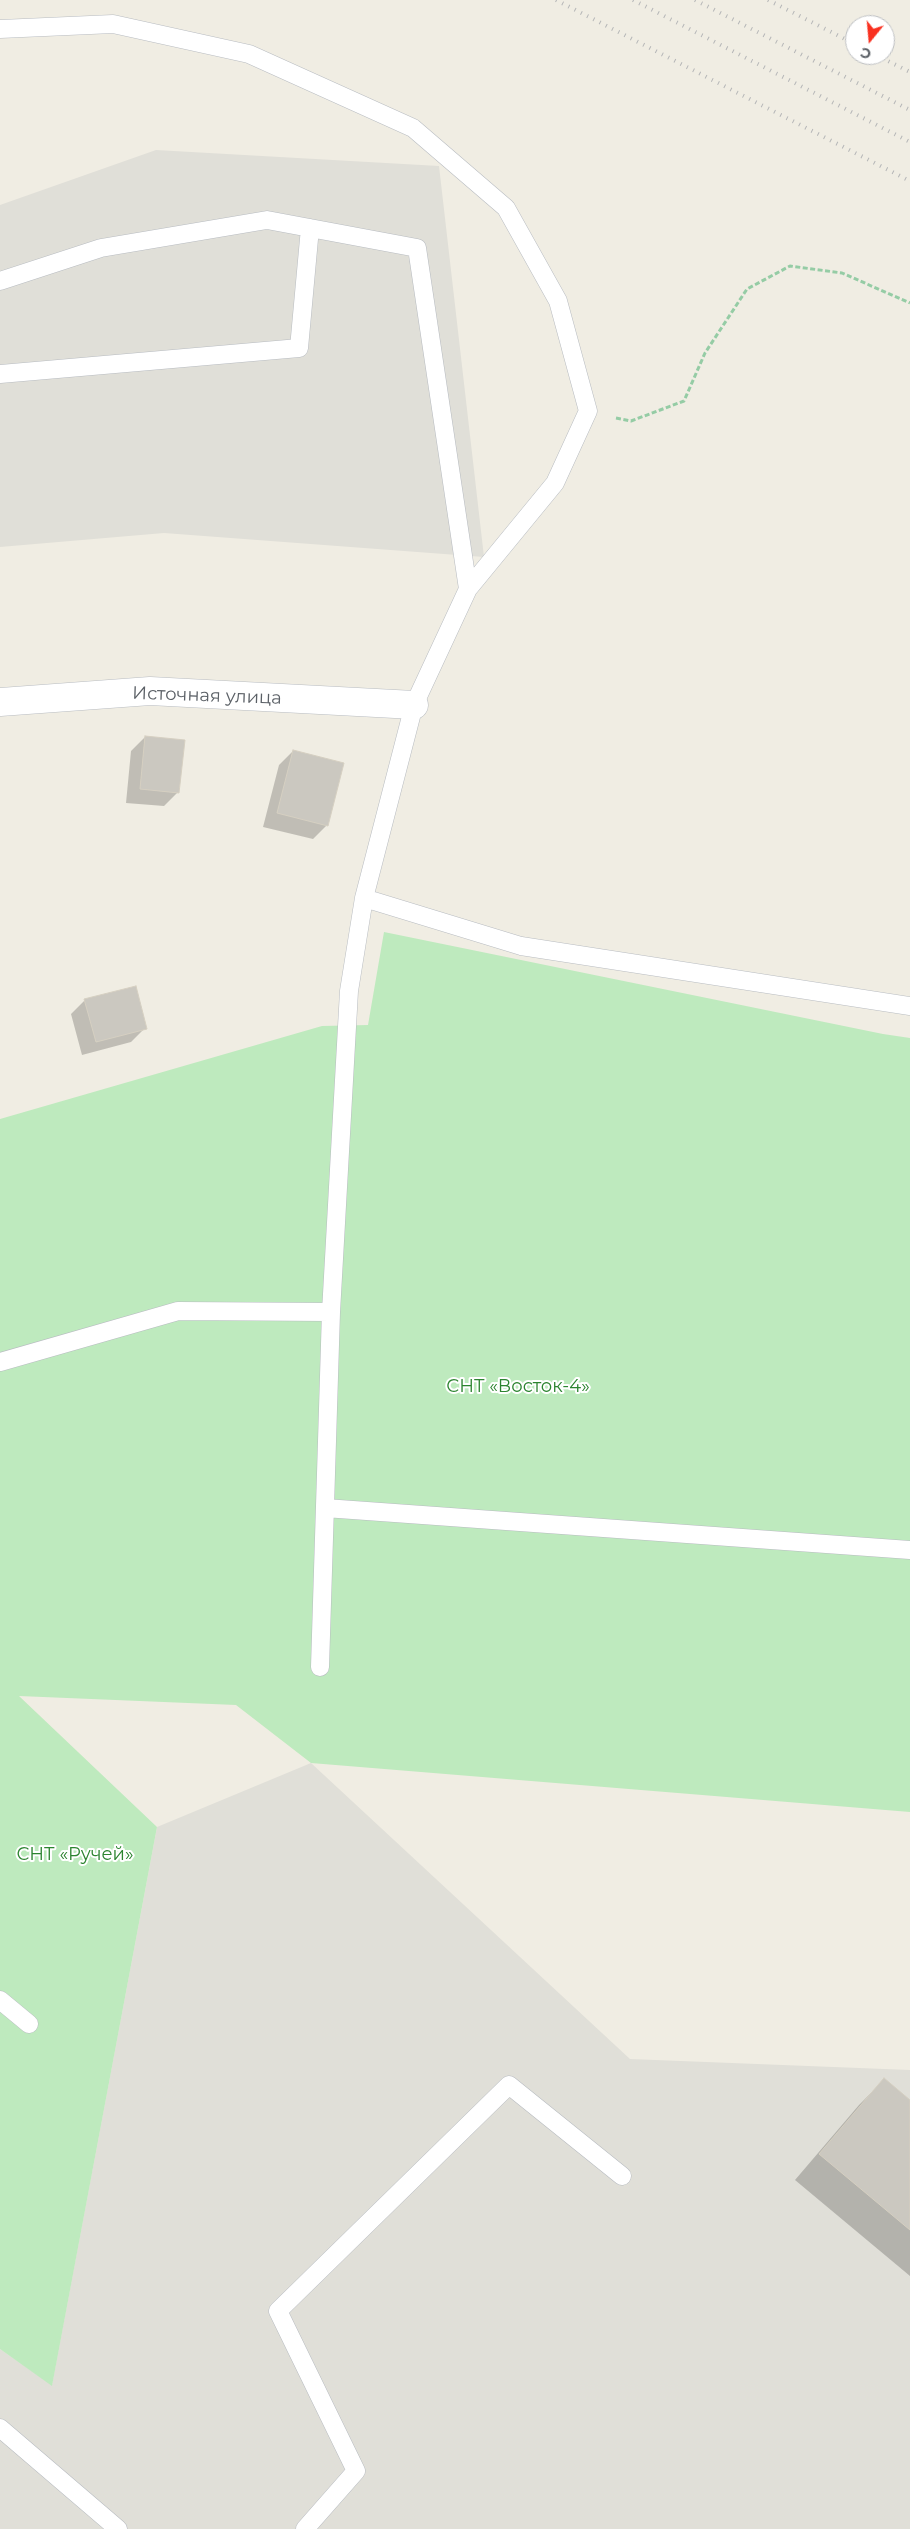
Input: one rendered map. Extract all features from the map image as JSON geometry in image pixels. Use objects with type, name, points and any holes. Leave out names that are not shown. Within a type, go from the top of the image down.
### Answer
[{"type":"street","name":"Источная улица","points":[[0,702],[150,691],[414,705]]},
{"type":"lane","points":[[0,29],[113,24],[249,54],[413,128],[506,208],[558,301],[588,411],[555,483],[468,589],[414,705],[364,898],[349,991],[331,1312],[320,1667]]},
{"type":"lane","points":[[0,281],[111,247],[267,220],[417,248],[468,589]]},
{"type":"lane","points":[[0,374],[299,348],[310,228]]},
{"type":"lane","points":[[364,898],[521,946],[910,1006]]},
{"type":"lane","points":[[0,1362],[178,1311],[331,1312]]},
{"type":"lane","points":[[325,1508],[910,1550]]},
{"type":"lane","points":[[0,2000],[29,2024]]},
{"type":"lane","points":[[305,2529],[356,2471],[278,2312],[509,2085],[622,2176]]},
{"type":"lane","points":[[0,2428],[118,2529]]},
{"type":"path","points":[[588,411],[631,421],[684,401],[705,353],[747,289],[790,266],[842,273],[910,303]]},
{"type":"shaded area","points":[[156,150],[439,166],[484,557],[164,533],[0,547],[0,205]]},
{"type":"shaded area","points":[[311,1763],[630,2059],[910,2070],[910,2529],[0,2529],[0,2349],[52,2385],[157,1827]]},
{"type":"green space","name":"СНТ «Восток-4»","points":[[384,932],[910,1038],[910,1812],[311,1763],[236,1705],[19,1696],[157,1827],[52,2386],[0,2349],[0,1119],[322,1026],[368,1025]]},
{"type":"building","points":[[145,736],[185,740],[179,793],[140,789]]},
{"type":"building","points":[[293,750],[344,763],[328,826],[277,813]]},
{"type":"building","points":[[136,986],[147,1029],[96,1042],[84,999]]},
{"type":"building","points":[[884,2078],[910,2100],[910,2230],[819,2154]]},
{"type":"railway","points":[[556,0],[910,181]]},
{"type":"railway","points":[[633,0],[910,142]]},
{"type":"railway","points":[[695,0],[910,110]]},
{"type":"railway","points":[[768,0],[845,39]]},
{"type":"railway","points":[[895,64],[910,72]]},
{"type":"park label","name":"СНТ «Ручей»","points":[[75,1855]]}]
